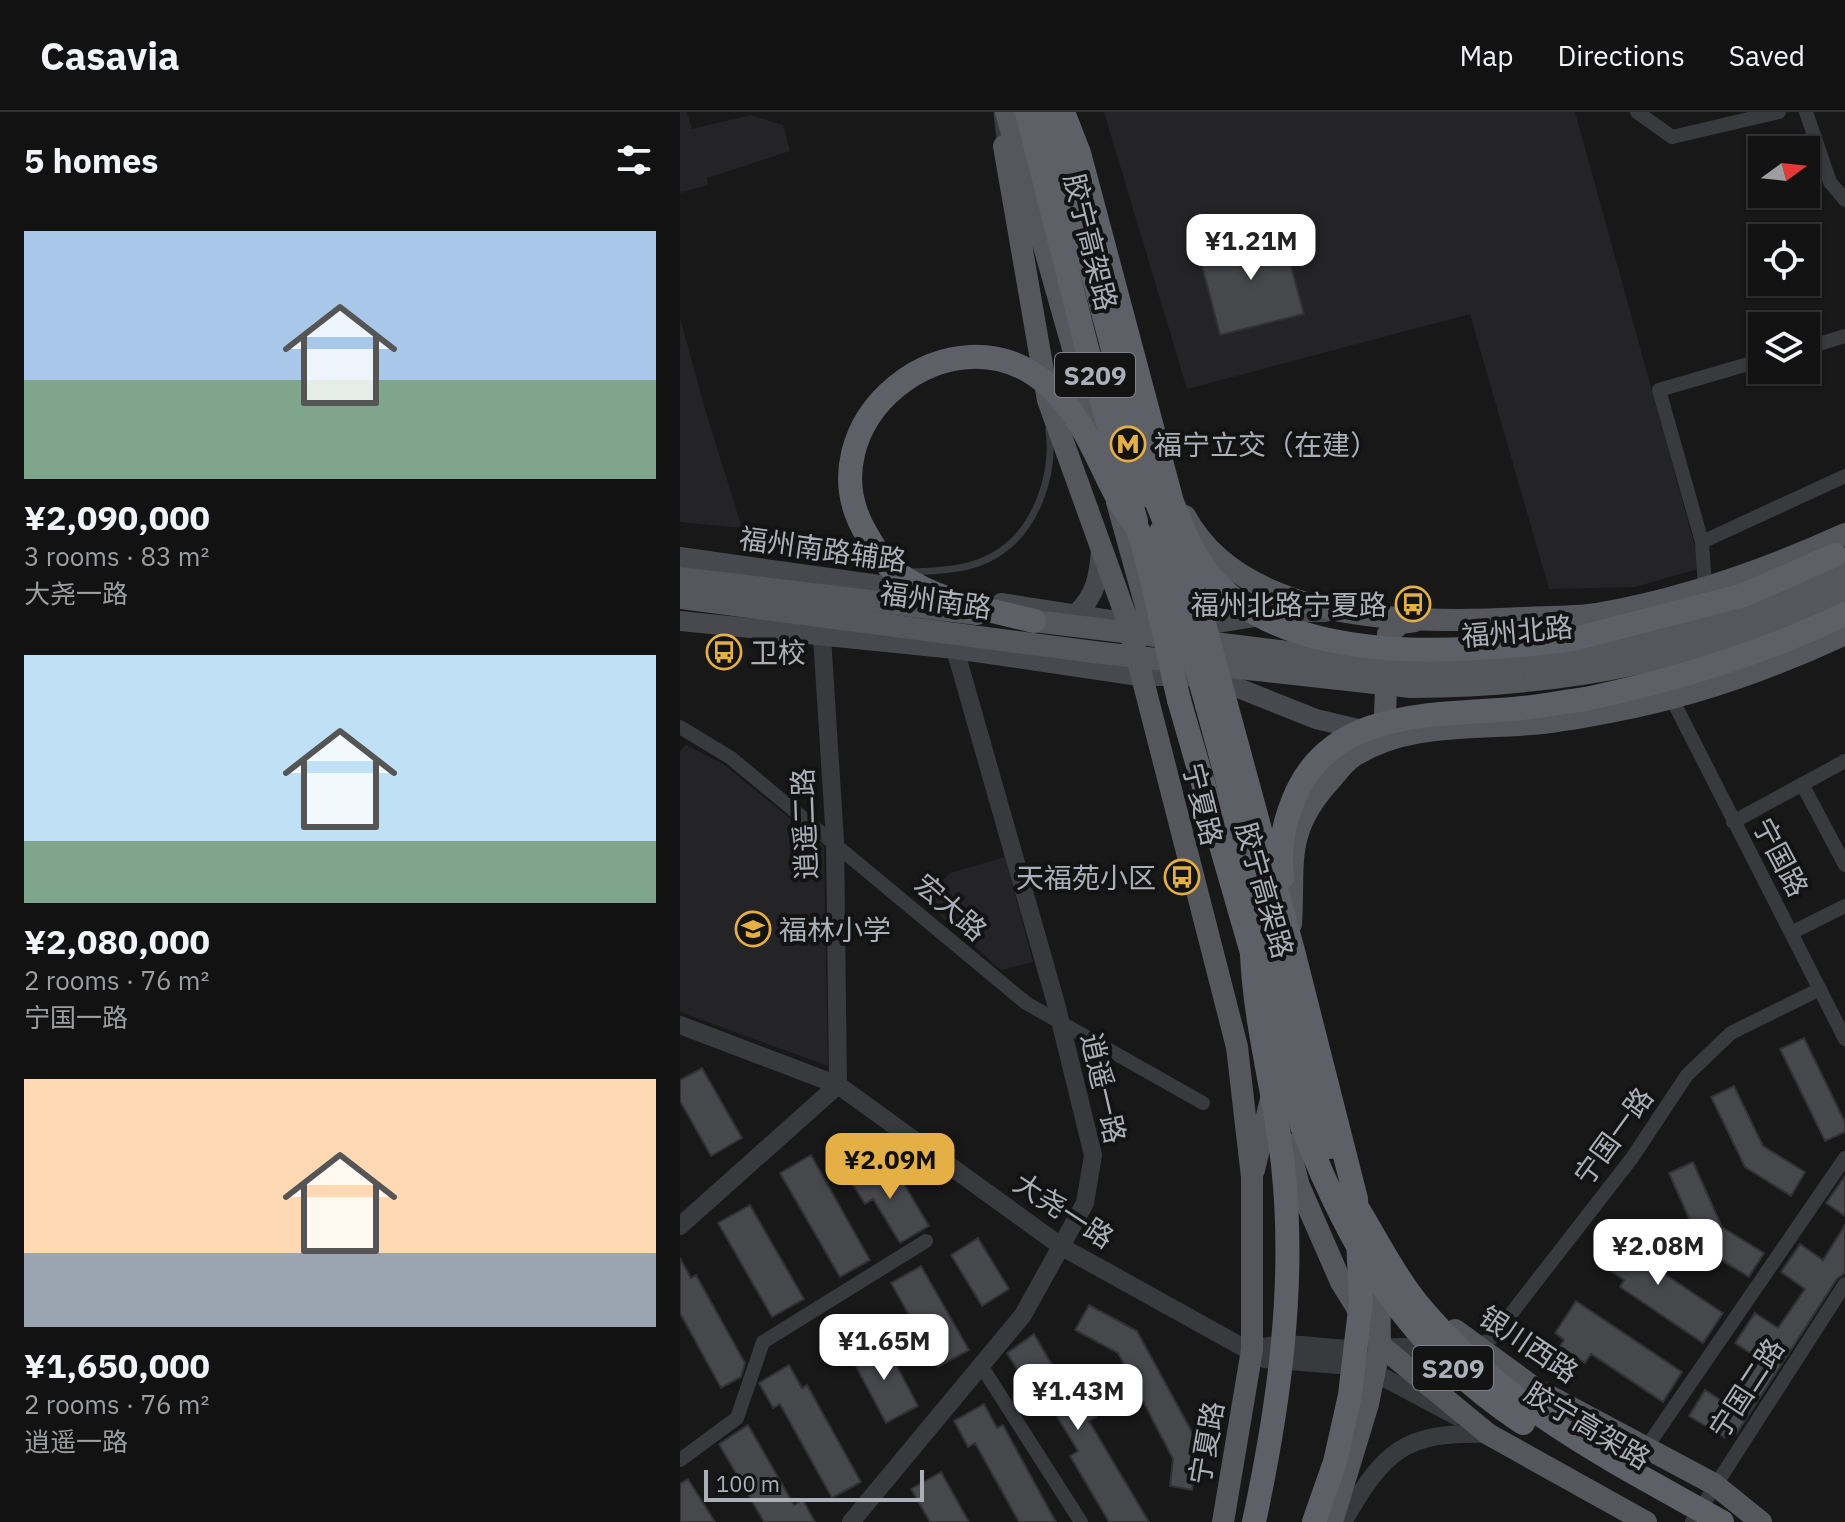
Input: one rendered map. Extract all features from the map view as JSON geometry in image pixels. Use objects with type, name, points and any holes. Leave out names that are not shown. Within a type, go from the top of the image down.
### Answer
[{"type":"highway","name":"胶宁高架路","points":[[1027,112],[1086,345],[1139,531],[1179,700],[1302,1126],[1332,1201],[1374,1278],[1427,1344],[1486,1398],[1548,1440],[1693,1522]]},
{"type":"highway","name":"胶宁高架路","points":[[1050,112],[1312,1096],[1344,1186],[1414,1300],[1470,1360],[1518,1402],[1574,1439],[1722,1522]]},
{"type":"highway","points":[[1060,112],[1079,153],[1172,502],[1187,539],[1209,575],[1252,612],[1312,636],[1359,645],[1450,650],[1574,639],[1744,595],[1843,552]]},
{"type":"highway","points":[[1034,621],[948,599],[919,586],[895,572],[870,540],[852,498],[852,474],[863,426],[891,388],[928,366],[966,358],[1015,364],[1035,375],[1065,403],[1083,430],[1120,504],[1139,531]]},
{"type":"highway","name":"胶宁高架路","points":[[1147,478],[1200,609],[1290,957]]},
{"type":"highway","points":[[1314,1522],[1335,1462],[1347,1408],[1361,1301],[1356,1199],[1290,957],[1280,861],[1286,818],[1299,785],[1329,750],[1372,725],[1420,713],[1514,709],[1646,687],[1753,655],[1845,614]]},
{"type":"highway","points":[[1252,954],[1254,1002],[1283,1166],[1287,1241],[1284,1330],[1274,1429],[1254,1522]]},
{"type":"main road","name":"宁夏路","points":[[997,112],[1048,400],[1128,622],[1139,676],[1237,1047],[1252,1177],[1252,1350],[1223,1522]]},
{"type":"main road","name":"宁夏路","points":[[1006,112],[1166,678],[1299,1186],[1341,1282],[1380,1345]]},
{"type":"main road","points":[[1060,112],[1146,445],[1187,643],[1208,676],[1290,957],[1333,1126],[1357,1185]]},
{"type":"main road","points":[[1146,445],[1192,529],[1212,551],[1246,578],[1346,613],[1425,621]]},
{"type":"main road","points":[[1076,614],[1089,602],[1095,588],[1101,548]]},
{"type":"main road","points":[[1394,738],[1388,734],[1385,715],[1388,634],[1401,623],[1600,614],[1705,587],[1774,564],[1843,552]]},
{"type":"main road","name":"福州北路","points":[[1410,677],[1522,665],[1633,646],[1722,621],[1843,552]]},
{"type":"main road","name":"福州南路辅路","points":[[680,557],[1151,625],[1187,643],[1286,612],[1346,613]]},
{"type":"main road","name":"福州南路","points":[[680,578],[1187,643]]},
{"type":"main road","name":"福州北路","points":[[1187,643],[1410,677],[1523,683],[1639,665],[1741,637],[1845,591]]},
{"type":"main road","name":"福州南路","points":[[680,598],[1187,643]]},
{"type":"main road","points":[[680,621],[955,649],[1139,676],[1208,676],[1316,719],[1394,738]]},
{"type":"main road","points":[[1314,1003],[1290,957],[1289,876],[1295,838],[1314,799],[1352,757],[1394,738],[1431,731],[1534,724],[1617,711],[1742,677],[1845,634]]},
{"type":"main road","points":[[1291,919],[1378,1264],[1380,1345],[1345,1488],[1332,1522]]},
{"type":"main road","points":[[1252,1177],[1274,1086]]},
{"type":"main road","name":"银川西路","points":[[1357,1185],[1386,1244],[1410,1279],[1438,1315],[1476,1348],[1536,1389],[1714,1484],[1761,1522]]},
{"type":"main road","points":[[1380,1345],[1488,1434],[1646,1522]]},
{"type":"street","points":[[1637,112],[1672,137],[1779,112]]},
{"type":"street","points":[[1806,112],[1830,182],[1845,200]]},
{"type":"street","points":[[1820,344],[1845,336]]},
{"type":"street","points":[[1705,587],[1702,542],[1659,390],[1748,364]]},
{"type":"street","points":[[1702,542],[1845,476]]},
{"type":"street","name":"逍遥二路","points":[[822,637],[835,840],[838,1085]]},
{"type":"street","name":"逍遥一路","points":[[851,1522],[1023,1315],[1085,1203],[1093,1155],[1061,1024],[955,649]]},
{"type":"street","name":"宁国路","points":[[1671,697],[1845,1039]]},
{"type":"street","name":"宏大路","points":[[682,732],[731,758],[835,840],[960,950],[1026,1003],[1203,1103]]},
{"type":"street","points":[[1733,822],[1845,761]]},
{"type":"street","points":[[1802,784],[1845,865]]},
{"type":"street","points":[[1791,933],[1845,906]]},
{"type":"street","name":"宁国一路","points":[[1476,1348],[1493,1337],[1613,1182],[1687,1075],[1731,1033],[1820,989]]},
{"type":"street","name":"大尧一路","points":[[680,1025],[838,1085],[1062,1247],[1264,1359],[1364,1367],[1488,1434]]},
{"type":"street","points":[[680,1226],[838,1085]]},
{"type":"street","points":[[1646,1448],[1845,1158]]},
{"type":"street","points":[[680,1460],[737,1418],[763,1342],[926,1241]]},
{"type":"street","name":"宁国二路","points":[[1693,1522],[1714,1484],[1845,1284]]},
{"type":"street","points":[[1252,1350],[1270,1344],[1363,1349],[1380,1345],[1476,1348]]},
{"type":"street","points":[[982,1367],[1081,1522]]},
{"type":"street","points":[[1343,1522],[1377,1468],[1406,1444],[1446,1432],[1488,1434]]},
{"type":"lane","points":[[835,577],[949,570],[995,555],[1025,528],[1048,481],[1050,435],[1015,264],[997,112]]},
{"type":"shaded area","points":[[680,112],[687,112],[692,129],[751,115],[783,125],[790,151],[707,178],[708,185],[680,193]]},
{"type":"shaded area","points":[[1104,112],[1575,112],[1701,568],[1635,587],[1549,589],[1470,314],[1187,389]]},
{"type":"shaded area","points":[[680,318],[707,416],[742,528],[680,522]]},
{"type":"shaded area","name":"福林小学","points":[[686,745],[723,764],[824,846],[828,1066],[680,1012],[680,751]]},
{"type":"shaded area","points":[[1005,857],[1033,962],[1001,970],[924,901],[950,873]]},
{"type":"building","points":[[1281,229],[1304,314],[1220,335],[1198,251]]},
{"type":"building","points":[[1804,1038],[1845,1122],[1845,1132],[1825,1141],[1780,1049]]},
{"type":"building","points":[[702,1068],[742,1138],[711,1156],[680,1101],[680,1080]]},
{"type":"building","points":[[1734,1086],[1763,1146],[1805,1172],[1791,1196],[1745,1167],[1711,1097]]},
{"type":"building","points":[[811,1155],[870,1260],[840,1277],[780,1173]]},
{"type":"building","points":[[875,1161],[890,1186],[901,1179],[929,1226],[900,1243],[873,1199],[865,1204],[848,1177]]},
{"type":"building","points":[[1693,1162],[1722,1227],[1764,1253],[1749,1277],[1702,1248],[1669,1173]]},
{"type":"building","points":[[1845,1176],[1845,1216],[1826,1203]]},
{"type":"building","points":[[750,1205],[804,1299],[772,1317],[718,1223]]},
{"type":"building","points":[[1845,1225],[1845,1273],[1837,1279],[1737,1433],[1725,1438],[1689,1416],[1705,1390],[1730,1406],[1759,1359],[1735,1343],[1755,1313],[1778,1328],[1805,1289],[1781,1272],[1800,1244],[1823,1260]]},
{"type":"building","points":[[1623,1227],[1654,1248],[1645,1261],[1723,1313],[1703,1343],[1620,1287],[1624,1280],[1599,1263]]},
{"type":"building","points":[[978,1238],[1009,1289],[982,1306],[951,1255]]},
{"type":"building","points":[[680,1258],[691,1278],[696,1275],[745,1363],[741,1377],[721,1388],[680,1313]]},
{"type":"building","points":[[921,1266],[969,1350],[938,1367],[891,1283]]},
{"type":"building","points":[[1576,1301],[1682,1372],[1663,1402],[1591,1354],[1585,1363],[1560,1346],[1564,1340],[1555,1333]]},
{"type":"building","points":[[1089,1305],[1137,1331],[1199,1445],[1192,1490],[1170,1486],[1173,1459],[1118,1353],[1075,1330]]},
{"type":"building","points":[[1034,1334],[1059,1377],[1068,1371],[1096,1417],[1089,1421],[1149,1522],[1109,1522],[1070,1456],[1078,1451],[1042,1392],[1034,1397],[1007,1353]]},
{"type":"building","points":[[883,1340],[918,1406],[886,1423],[851,1357]]},
{"type":"building","points":[[789,1365],[802,1388],[807,1385],[861,1482],[832,1498],[780,1404],[773,1408],[759,1383]]},
{"type":"building","points":[[984,1404],[997,1428],[1003,1425],[1056,1522],[1019,1522],[975,1443],[968,1447],[954,1421]]},
{"type":"building","points":[[748,1425],[794,1505],[803,1500],[815,1522],[764,1522],[719,1444]]},
{"type":"building","points":[[941,1472],[969,1522],[930,1522],[911,1489]]},
{"type":"building","points":[[688,1479],[715,1522],[680,1522],[680,1484]]},
{"type":"place","name":"福宁立交（在建）","points":[[1128,444]]},
{"type":"place","name":"福州北路宁夏路","points":[[1413,604]]},
{"type":"place","name":"卫校","points":[[724,652]]},
{"type":"place","name":"天福苑小区","points":[[1182,877]]},
{"type":"place","name":"福林小学","points":[[753,929]]}]
